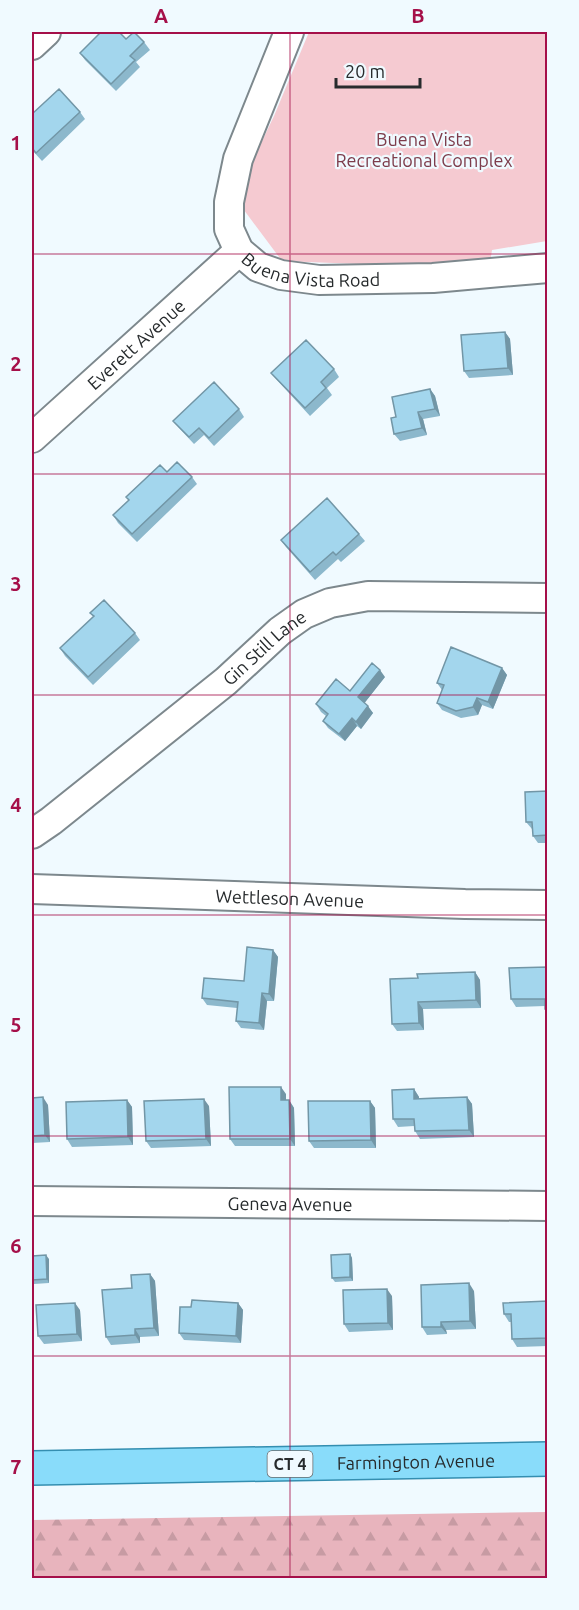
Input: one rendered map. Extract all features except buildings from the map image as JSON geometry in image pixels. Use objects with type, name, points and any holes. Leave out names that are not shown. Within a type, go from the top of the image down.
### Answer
[{"type":"main road","name":"Farmington Avenue","points":[[32,1468],[548,1460]]},
{"type":"street","points":[[32,45],[45,32]]},
{"type":"street","name":"Buena Vista Road","points":[[289,32],[238,159],[229,202],[229,229],[239,251],[258,267],[266,270],[281,275],[319,280],[433,278],[548,268]]},
{"type":"street","name":"Everett Avenue","points":[[32,438],[239,251]]},
{"type":"street","name":"Gin Still Lane","points":[[32,834],[226,681],[280,631],[304,614],[330,603],[368,596],[548,598]]},
{"type":"street","name":"Wettleson Avenue","points":[[32,889],[548,905]]},
{"type":"street","name":"Geneva Avenue","points":[[32,1201],[548,1206]]},
{"type":"green space","name":"Buena Vista Recreational Complex","points":[[309,32],[547,32],[547,241],[492,250],[489,269],[282,261],[235,198],[274,116]]},
{"type":"green space","points":[[547,1512],[547,1578],[32,1578],[32,1520]]}]
